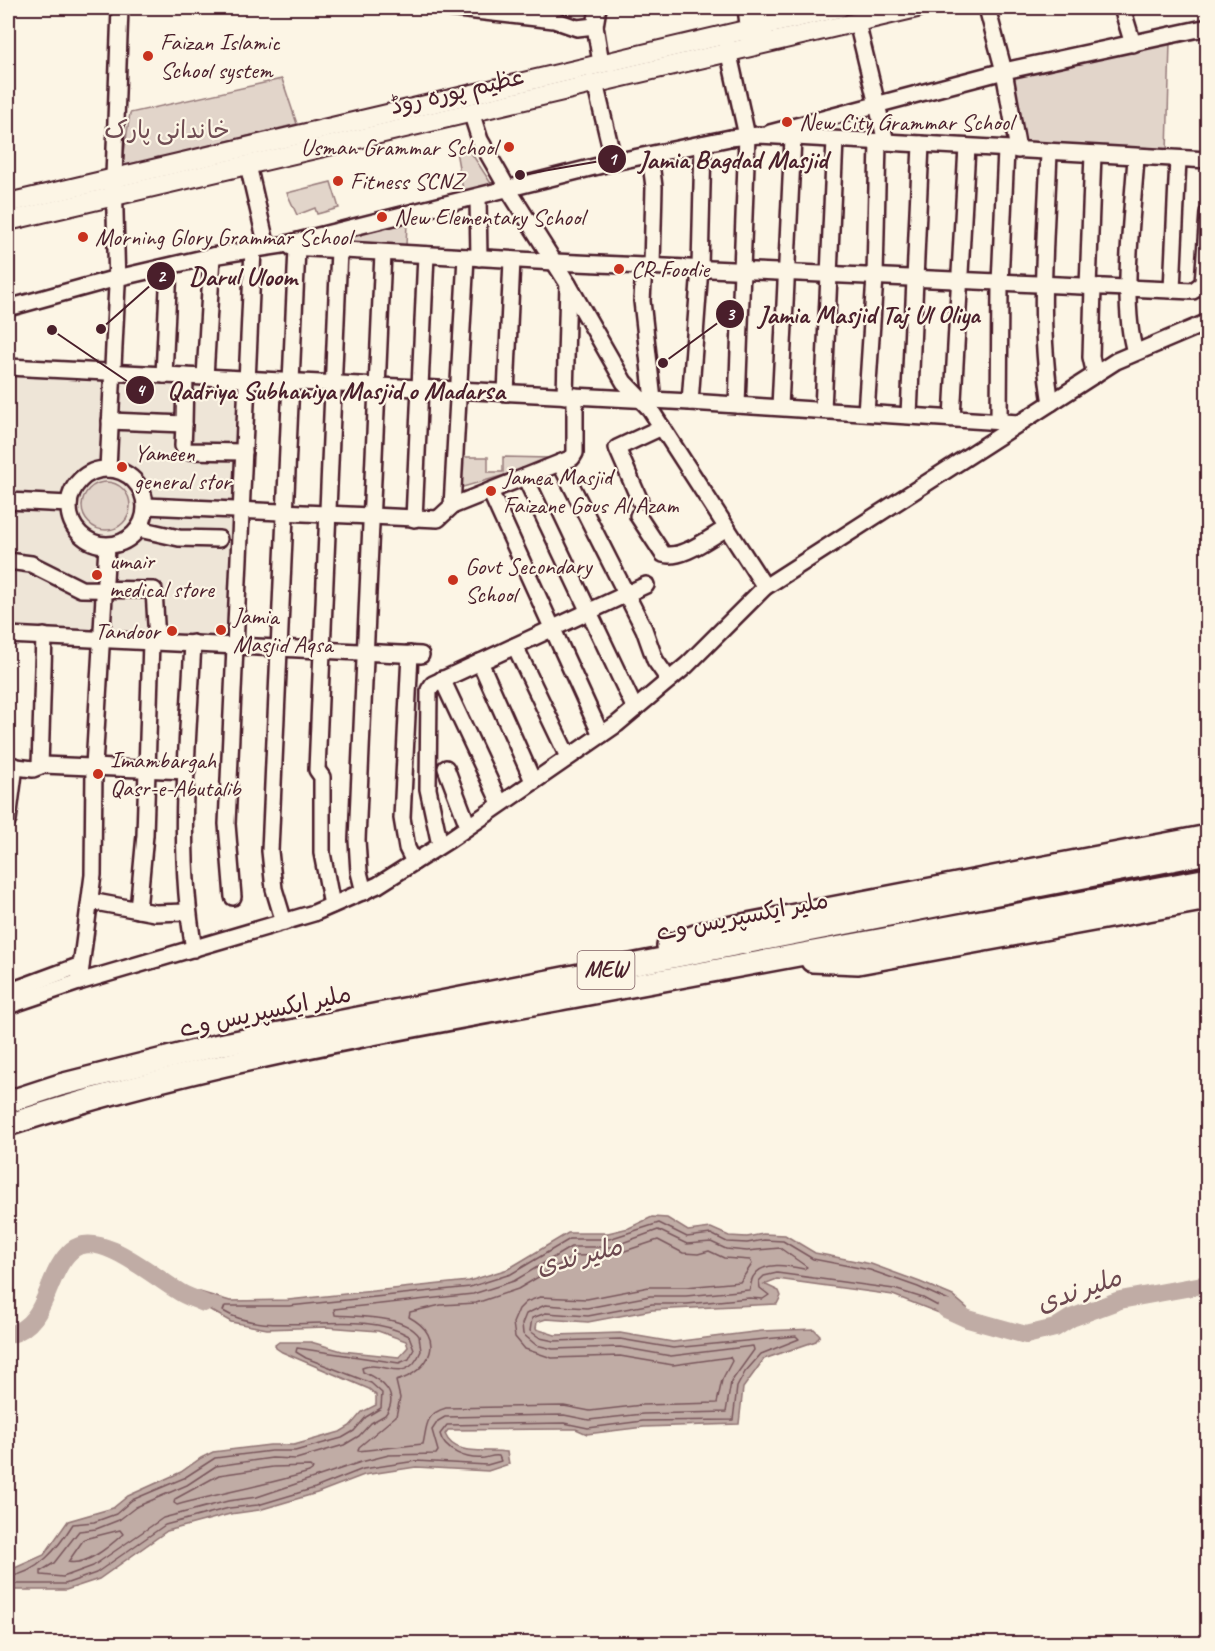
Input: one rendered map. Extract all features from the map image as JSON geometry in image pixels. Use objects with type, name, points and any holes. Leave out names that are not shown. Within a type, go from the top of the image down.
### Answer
[{"type":"highway","points":[[603,970],[706,932],[1208,836]]},
{"type":"highway","name":"ملیر ایکسپریس وے","points":[[8,1102],[60,1085],[219,1045],[1208,853]]},
{"type":"highway","name":"ملیر ایکسپریس وے","points":[[8,1125],[72,1104],[213,1068],[496,1010],[1208,879]]},
{"type":"highway","points":[[777,959],[858,963],[1208,899]]},
{"type":"main road","name":"عظیم پورہ روڈ","points":[[8,221],[595,83],[727,43],[757,30],[839,8]]},
{"type":"main road","name":"عظیم پورہ روڈ","points":[[757,30],[857,22],[917,8]]},
{"type":"main road","name":"عظیم پورہ روڈ","points":[[8,202],[601,63],[727,43]]},
{"type":"street","points":[[108,469],[117,278],[114,177],[120,8]]},
{"type":"street","points":[[449,8],[555,14],[578,28],[595,26]]},
{"type":"street","points":[[598,8],[595,26],[601,63]]},
{"type":"street","points":[[746,8],[757,30]]},
{"type":"street","points":[[987,8],[1004,71],[1012,150],[1000,283],[999,421]]},
{"type":"street","points":[[1122,8],[1133,44]]},
{"type":"street","points":[[857,22],[879,104],[882,142],[866,412]]},
{"type":"street","points":[[8,308],[117,278],[212,256],[275,248],[614,162],[753,136],[1004,71],[1208,27]]},
{"type":"street","points":[[727,43],[753,136],[737,405]]},
{"type":"street","points":[[595,83],[614,162]]},
{"type":"street","points":[[471,112],[480,140],[508,189],[555,262],[624,382],[647,400],[765,587]]},
{"type":"street","points":[[753,136],[1208,160]]},
{"type":"street","points":[[780,407],[793,138]]},
{"type":"street","points":[[823,410],[835,140]]},
{"type":"street","points":[[690,402],[700,268],[703,144]]},
{"type":"street","points":[[909,415],[921,144]]},
{"type":"street","points":[[952,418],[967,147]]},
{"type":"street","points":[[1049,152],[1044,285],[1046,364],[1051,403]]},
{"type":"street","points":[[1093,154],[1090,287],[1091,348],[1095,375]]},
{"type":"street","points":[[647,400],[642,301],[648,266],[654,187],[650,155]]},
{"type":"street","points":[[1135,352],[1130,326],[1129,288],[1136,156]]},
{"type":"street","points":[[1172,290],[1178,159]]},
{"type":"street","points":[[248,165],[275,248],[291,382],[270,851],[274,889],[284,922]]},
{"type":"street","points":[[452,506],[459,391],[478,197]]},
{"type":"street","points":[[275,248],[1193,291],[1203,283],[1208,213]]},
{"type":"street","points":[[233,897],[227,824],[248,380],[275,248]]},
{"type":"street","points":[[332,905],[322,853],[322,777],[317,770],[339,250]]},
{"type":"street","points":[[364,892],[358,873],[357,840],[383,253]]},
{"type":"street","points":[[414,519],[426,255]]},
{"type":"street","points":[[205,377],[212,256]]},
{"type":"street","points":[[506,393],[513,260]]},
{"type":"street","points":[[164,375],[169,267]]},
{"type":"street","points":[[146,506],[370,518],[438,519],[452,506],[572,458],[575,453],[570,396],[568,284]]},
{"type":"street","points":[[8,1006],[79,982],[284,922],[364,892],[440,845],[601,735],[669,680],[765,587],[1095,375],[1135,352],[1208,322]]},
{"type":"street","points":[[8,367],[690,402],[1019,423]]},
{"type":"street","points":[[186,376],[183,446],[186,451],[244,452]]},
{"type":"street","points":[[110,421],[184,424]]},
{"type":"street","points":[[640,501],[617,448],[662,427]]},
{"type":"street","points":[[560,463],[627,594],[655,660],[669,680]]},
{"type":"street","points":[[108,469],[130,476],[138,484],[146,506],[139,529],[130,538],[107,546],[94,544],[83,537],[71,519],[69,504],[77,483],[96,470],[108,469]]},
{"type":"street","points":[[525,477],[635,709]]},
{"type":"street","points":[[490,491],[601,735]]},
{"type":"street","points":[[8,501],[69,504]]},
{"type":"street","points":[[638,516],[663,554],[667,556],[678,554],[727,528]]},
{"type":"street","points":[[139,529],[179,538],[219,539]]},
{"type":"street","points":[[79,982],[93,875],[94,766],[107,546]]},
{"type":"street","points":[[8,561],[31,564],[71,586],[104,591],[154,591],[154,641],[145,769],[145,835],[138,910]]},
{"type":"street","points":[[440,845],[430,807],[427,750],[429,690],[432,684],[646,585]]},
{"type":"street","points":[[8,634],[415,654],[402,818],[407,848],[414,862]]},
{"type":"street","points":[[40,766],[44,636]]},
{"type":"street","points":[[193,643],[185,827],[187,912],[194,949]]},
{"type":"street","points":[[515,646],[568,757]]},
{"type":"street","points":[[480,662],[533,781]]},
{"type":"street","points":[[442,679],[500,803]]},
{"type":"street","points":[[8,820],[11,766],[33,769],[40,766],[94,766],[187,771]]},
{"type":"street","points":[[446,768],[468,826]]},
{"type":"street","points":[[90,901],[155,913],[187,912]]},
{"type":"street","points":[[8,992],[81,965]]},
{"type":"shaded area","points":[[8,371],[242,386],[230,640],[8,628]]},
{"type":"green space","points":[[1170,42],[1167,153],[1018,147],[1011,77]]},
{"type":"green space","name":"خاندانی پارک","points":[[282,79],[297,124],[122,167],[130,113]]},
{"type":"green space","points":[[468,148],[494,188],[464,196],[456,151]]},
{"type":"green space","points":[[331,182],[339,208],[317,214],[315,208],[297,215],[287,193]]},
{"type":"green space","points":[[407,223],[406,245],[343,245],[341,239]]},
{"type":"green space","points":[[458,441],[464,441],[464,457],[488,457],[488,472],[503,472],[503,457],[550,458],[550,462],[456,489]]},
{"type":"green space","points":[[106,482],[123,489],[130,506],[123,523],[106,530],[89,523],[82,506],[89,489]]},
{"type":"water","points":[[652,1217],[667,1218],[688,1231],[711,1228],[729,1236],[785,1235],[815,1253],[871,1264],[953,1296],[967,1308],[970,1317],[962,1322],[893,1295],[777,1279],[764,1284],[779,1291],[781,1296],[777,1304],[652,1310],[588,1322],[546,1319],[537,1322],[536,1329],[555,1335],[620,1333],[673,1342],[762,1331],[814,1329],[820,1335],[816,1341],[764,1359],[743,1388],[739,1424],[644,1427],[587,1434],[576,1429],[448,1430],[445,1434],[456,1446],[472,1450],[507,1452],[509,1464],[488,1471],[416,1467],[364,1475],[317,1493],[259,1510],[230,1514],[167,1531],[99,1579],[66,1590],[8,1590],[8,1571],[44,1555],[68,1521],[113,1508],[128,1496],[181,1472],[213,1452],[270,1445],[294,1445],[340,1432],[350,1426],[362,1412],[376,1405],[376,1395],[369,1389],[282,1352],[275,1345],[279,1342],[311,1342],[342,1351],[399,1357],[408,1347],[406,1341],[378,1331],[326,1327],[267,1329],[231,1322],[181,1293],[200,1292],[230,1301],[288,1300],[469,1281],[508,1269],[568,1233],[608,1233],[629,1228]]},
{"type":"waterway","name":"ملیر ندی","points":[[8,1335],[22,1329],[32,1321],[63,1260],[72,1250],[84,1245],[98,1245],[113,1250],[183,1294],[204,1303]]},
{"type":"waterway","name":"ملیر ندی","points":[[946,1309],[968,1319],[1026,1335],[1055,1328],[1071,1318],[1120,1300],[1208,1284]]},
{"type":"place","name":"Faizan Islamic School system","points":[[148,56]]},
{"type":"place","name":"New City Grammar School","points":[[787,122]]},
{"type":"place","name":"Usman Grammar School","points":[[509,147]]},
{"type":"place","name":"Jamia Bagdad Masjid","points":[[520,175]]},
{"type":"place","name":"Fitness SCNZ","points":[[338,181]]},
{"type":"place","name":"New Elementary School","points":[[382,217]]},
{"type":"place","name":"Morning Glory Grammar School","points":[[83,237]]},
{"type":"place","name":"CR Foodie","points":[[619,269]]},
{"type":"place","name":"Darul Uloom","points":[[101,329]]},
{"type":"place","name":"Qadriya Subhaniya Masjid o Madarsa","points":[[52,330]]},
{"type":"place","name":"Jamia Masjid Taj Ul Oliya","points":[[663,363]]},
{"type":"place","name":"Yameen general stor","points":[[122,467]]},
{"type":"place","name":"Jamea Masjid Faizane Gous Al Azam","points":[[491,491]]},
{"type":"place","name":"umair medical store","points":[[97,575]]},
{"type":"place","name":"Govt Secondary School","points":[[453,580]]},
{"type":"place","name":"Jamia Masjid Aqsa","points":[[221,630]]},
{"type":"place","name":"Tandoor","points":[[172,631]]},
{"type":"place","name":"Imambargah Qasr-e-Abutalib","points":[[98,774]]}]
